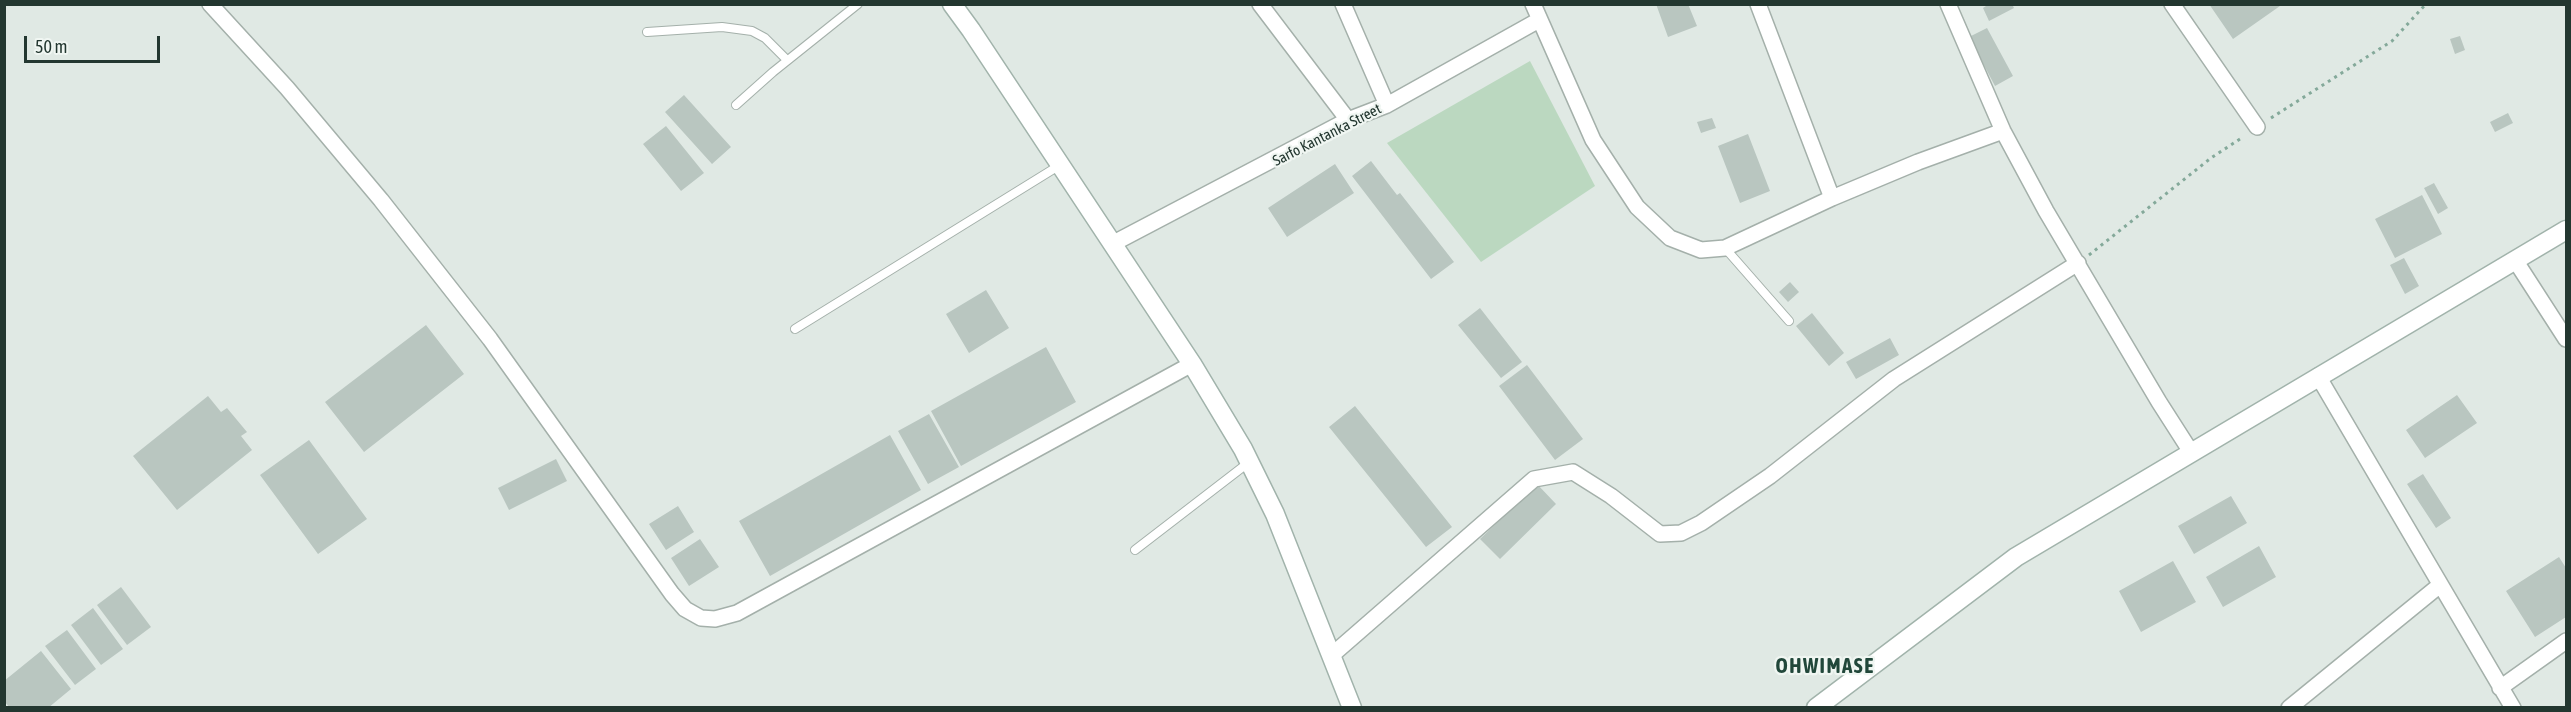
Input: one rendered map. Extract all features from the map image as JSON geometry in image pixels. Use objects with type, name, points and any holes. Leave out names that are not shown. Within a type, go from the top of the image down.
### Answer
[{"type":"street","points":[[210,4],[287,88],[381,200],[490,339],[672,594],[685,609],[701,618],[715,619],[737,613],[1191,364]]},
{"type":"street","points":[[952,4],[1191,364],[1250,462],[1275,514],[1352,708]]},
{"type":"street","points":[[1260,4],[1348,120]]},
{"type":"street","points":[[1343,4],[1387,105]]},
{"type":"street","points":[[1533,4],[1593,141],[1637,207],[1670,238],[1701,250],[1725,248],[1832,198],[2003,130]]},
{"type":"street","points":[[1758,4],[1832,198]]},
{"type":"street","points":[[1948,4],[2003,130],[2159,402],[2191,452]]},
{"type":"street","points":[[2172,4],[2257,127]]},
{"type":"street","name":"Sarfo Kantanka Street","points":[[1112,244],[1348,120],[1387,105],[1539,20]]},
{"type":"street","points":[[1816,708],[2016,557],[2566,230]]},
{"type":"street","points":[[2515,260],[2566,339]]},
{"type":"street","points":[[1332,655],[1534,479],[1573,472],[1611,496],[1660,534],[1681,533],[1701,523],[1770,476],[1894,379],[2078,263]]},
{"type":"street","points":[[2318,376],[2513,708]]},
{"type":"street","points":[[2289,708],[2440,585]]},
{"type":"street","points":[[2500,688],[2566,641]]},
{"type":"lane","points":[[736,105],[858,4]]},
{"type":"lane","points":[[647,32],[722,27],[752,31],[765,38],[788,60]]},
{"type":"lane","points":[[795,329],[1060,165]]},
{"type":"lane","points":[[1725,248],[1789,321]]},
{"type":"lane","points":[[1134,550],[1250,462]]},
{"type":"green space","points":[[1530,61],[1595,186],[1481,262],[1387,143]]},
{"type":"building","points":[[1656,4],[1688,4],[1697,26],[1668,37]]},
{"type":"building","points":[[1989,4],[2012,4],[2014,8],[1989,21],[1983,8]]},
{"type":"building","points":[[2209,4],[2279,4],[2280,6],[2233,39]]},
{"type":"building","points":[[1987,28],[2013,76],[1995,86],[1969,37]]},
{"type":"building","points":[[2460,36],[2465,50],[2455,54],[2450,39]]},
{"type":"building","points":[[684,95],[731,147],[712,164],[665,112]]},
{"type":"building","points":[[2508,113],[2513,123],[2495,132],[2490,122]]},
{"type":"building","points":[[1712,118],[1716,128],[1701,133],[1697,122]]},
{"type":"building","points":[[666,126],[704,173],[681,191],[643,144]]},
{"type":"building","points":[[1748,134],[1770,191],[1740,203],[1718,146]]},
{"type":"building","points":[[1371,161],[1397,195],[1400,193],[1454,262],[1431,279],[1352,176]]},
{"type":"building","points":[[1335,164],[1354,193],[1287,237],[1268,208]]},
{"type":"building","points":[[2434,183],[2448,208],[2438,214],[2424,188]]},
{"type":"building","points":[[2422,195],[2442,234],[2395,258],[2375,219]]},
{"type":"building","points":[[2404,258],[2419,286],[2405,294],[2390,265]]},
{"type":"building","points":[[1790,282],[1799,292],[1788,302],[1779,292]]},
{"type":"building","points":[[986,290],[1009,328],[969,353],[946,314]]},
{"type":"building","points":[[1480,308],[1522,362],[1501,378],[1458,325]]},
{"type":"building","points":[[1812,313],[1844,353],[1829,366],[1796,326]]},
{"type":"building","points":[[426,325],[464,374],[364,452],[325,402]]},
{"type":"building","points":[[1890,338],[1899,355],[1856,379],[1846,362]]},
{"type":"building","points":[[1046,347],[1076,402],[961,466],[931,411]]},
{"type":"building","points":[[1527,365],[1583,439],[1555,460],[1499,386]]},
{"type":"building","points":[[2457,395],[2477,423],[2425,458],[2406,430]]},
{"type":"building","points":[[208,396],[221,412],[227,408],[247,432],[241,436],[252,450],[177,510],[133,456]]},
{"type":"building","points":[[1355,406],[1452,527],[1426,547],[1329,427]]},
{"type":"building","points":[[929,414],[959,467],[928,484],[898,431]]},
{"type":"building","points":[[890,435],[921,490],[770,576],[739,521]]},
{"type":"building","points":[[309,440],[367,519],[318,554],[260,475]]},
{"type":"building","points":[[556,459],[567,481],[509,510],[498,488]]},
{"type":"building","points":[[2423,474],[2451,518],[2436,528],[2407,484]]},
{"type":"building","points":[[1537,484],[1556,504],[1500,559],[1480,539]]},
{"type":"building","points":[[2231,496],[2247,523],[2194,554],[2178,526]]},
{"type":"building","points":[[678,506],[694,532],[666,550],[649,524]]},
{"type":"building","points":[[700,539],[719,567],[689,586],[671,558]]},
{"type":"building","points":[[2259,546],[2276,577],[2223,607],[2206,577]]},
{"type":"building","points":[[2559,557],[2566,568],[2566,617],[2535,637],[2506,591]]},
{"type":"building","points":[[2173,561],[2196,602],[2141,632],[2119,591]]},
{"type":"building","points":[[121,587],[151,627],[127,645],[97,605]]},
{"type":"building","points":[[93,608],[123,649],[101,665],[71,625]]},
{"type":"building","points":[[67,630],[96,669],[75,685],[45,646]]},
{"type":"building","points":[[41,651],[71,689],[48,708],[10,708],[4,701],[4,681]]},
{"type":"district","name":"OHWIMASE","points":[[1825,666]]}]
